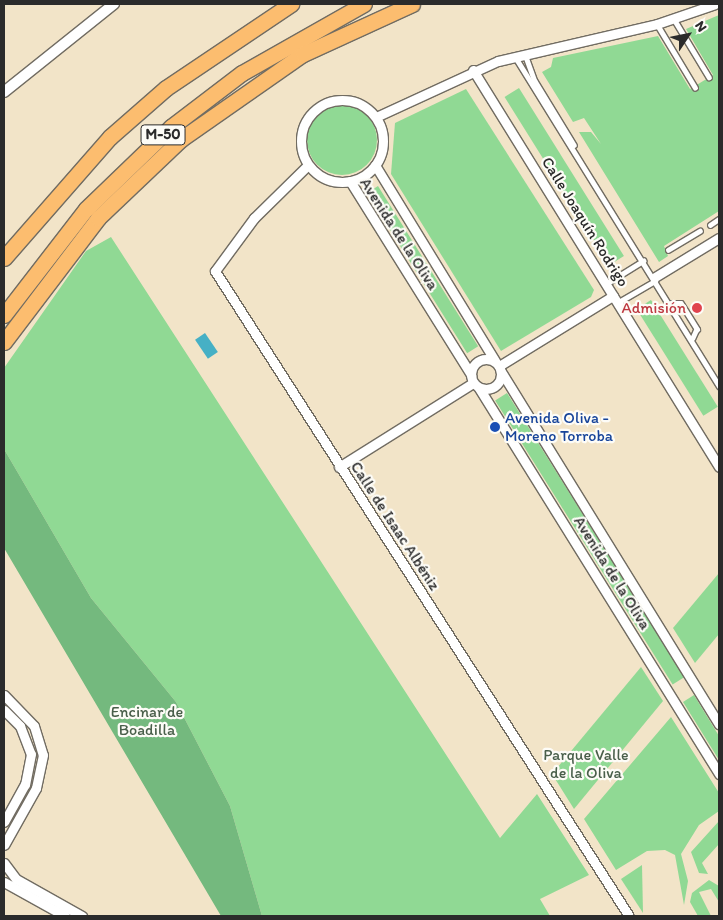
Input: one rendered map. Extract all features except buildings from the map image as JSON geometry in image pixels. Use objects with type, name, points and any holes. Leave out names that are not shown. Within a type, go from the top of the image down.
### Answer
[{"type":"highway","points":[[4,247],[107,132],[163,82],[269,4]]},
{"type":"highway","name":"M-50","points":[[4,258],[117,131],[166,88],[291,4]]},
{"type":"highway","name":"M-50","points":[[4,314],[86,209],[171,127],[257,64],[364,4]]},
{"type":"highway","points":[[4,342],[98,218],[181,139],[303,54],[412,4]]},
{"type":"street","points":[[4,92],[114,4]]},
{"type":"street","points":[[376,117],[473,70],[515,56],[657,24],[715,4]]},
{"type":"street","name":"Calle Joaquín Rodrigo","points":[[473,70],[719,467]]},
{"type":"street","points":[[308,166],[302,154],[302,128],[318,107],[349,100],[376,117],[383,142],[375,165],[350,181]]},
{"type":"street","name":"Avenida de la Oliva","points":[[375,165],[719,724]]},
{"type":"street","name":"Avenida de la Oliva","points":[[308,166],[327,179],[350,181],[719,774]]},
{"type":"street","name":"Calle de Isaac Albéniz","points":[[308,166],[254,218],[214,271],[629,916]]},
{"type":"street","points":[[655,279],[719,240]]},
{"type":"street","points":[[474,382],[478,361],[499,367],[615,300]]},
{"type":"street","points":[[339,467],[474,382],[495,387],[499,367]]},
{"type":"street","points":[[4,695],[34,726],[43,755],[36,788],[4,845]]},
{"type":"street","points":[[4,710],[20,726],[31,754],[25,784],[4,822]]},
{"type":"street","points":[[4,863],[16,879],[82,916]]},
{"type":"street","points":[[4,882],[65,916]]},
{"type":"lane","points":[[674,19],[709,77]]},
{"type":"lane","points":[[657,24],[695,87]]},
{"type":"lane","name":"Calle Joaquín Rodrigo","points":[[525,54],[535,81],[643,261]]},
{"type":"lane","name":"Calle Joaquín Rodrigo","points":[[515,56],[719,380]]},
{"type":"lane","points":[[710,225],[719,219]]},
{"type":"lane","points":[[668,250],[700,231]]},
{"type":"lane","points":[[606,284],[643,261]]},
{"type":"lane","points":[[615,300],[655,279]]},
{"type":"lane","name":"Calle Joaquín Rodrigo","points":[[655,279],[719,386]]},
{"type":"lane","points":[[671,302],[681,303],[693,322],[698,333],[693,338]]},
{"type":"green space","points":[[719,15],[719,211],[664,246],[668,256],[659,262],[579,132],[591,132],[601,144],[584,118],[573,122],[542,72],[551,67],[553,58],[658,36],[690,89],[713,75],[686,29]]},
{"type":"green space","points":[[519,88],[624,256],[610,265],[505,97]]},
{"type":"green space","points":[[466,89],[594,290],[591,297],[501,351],[391,174],[395,123]]},
{"type":"green space","points":[[342,105],[355,108],[367,115],[374,127],[377,140],[374,153],[367,165],[355,172],[342,175],[329,172],[317,165],[310,153],[307,140],[310,127],[317,115],[329,108]]},
{"type":"green space","points":[[378,186],[478,346],[467,353],[367,193]]},
{"type":"green space","points":[[111,237],[500,838],[537,794],[589,875],[540,899],[550,916],[262,916],[230,806],[176,702],[91,598],[4,449],[4,368],[86,251]]},
{"type":"green space","points":[[651,300],[718,407],[703,416],[637,309]]},
{"type":"green space","points":[[507,393],[685,677],[673,685],[495,400]]},
{"type":"green space","name":"Encinar de Boadilla","points":[[4,449],[91,598],[176,702],[230,806],[262,916],[221,916],[4,548]]},
{"type":"green space","points":[[719,573],[719,634],[695,663],[673,628]]},
{"type":"green space","name":"Parque Valle de la Oliva","points":[[641,667],[663,701],[574,809],[552,774]]},
{"type":"green space","points":[[694,695],[719,736],[719,760],[683,702]]},
{"type":"green space","points":[[671,717],[719,793],[719,811],[699,825],[681,854],[688,881],[684,905],[675,855],[665,850],[647,851],[616,870],[584,819]]},
{"type":"green space","points":[[719,821],[719,844],[702,863],[708,874],[699,873],[691,852]]},
{"type":"green space","points":[[642,865],[643,913],[621,879]]},
{"type":"green space","points":[[709,880],[719,886],[719,902],[711,889],[699,892],[711,916],[698,916],[690,902],[692,893]]},
{"type":"water","points":[[205,333],[218,352],[208,359],[195,340]]},
{"type":"place","name":"Admisión","points":[[697,308]]},
{"type":"place","name":"Avenida Oliva - Moreno Torroba","points":[[495,427]]}]
